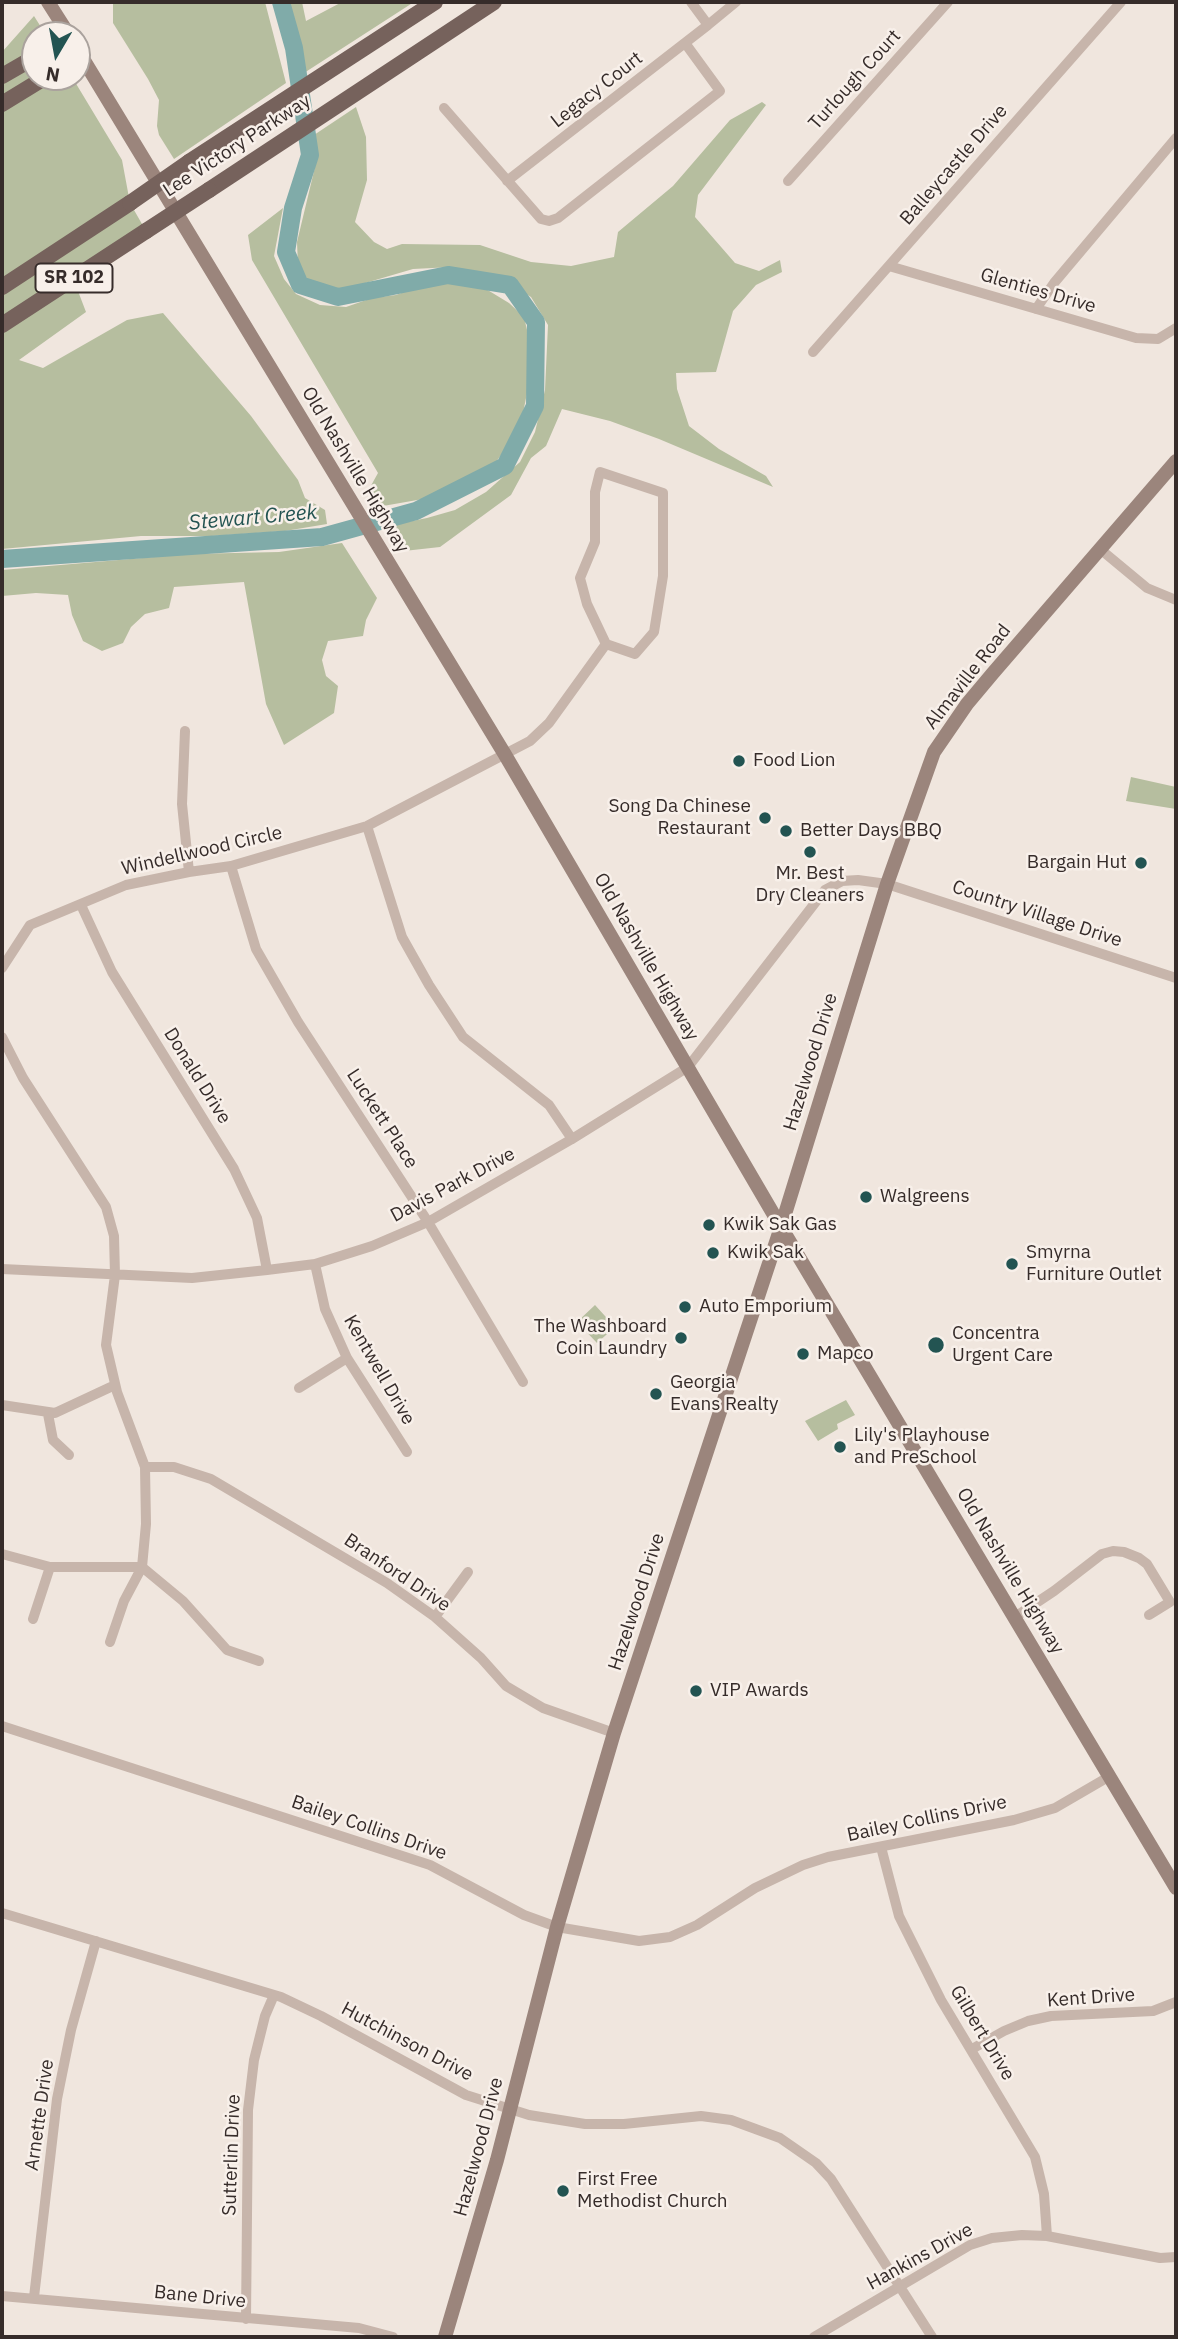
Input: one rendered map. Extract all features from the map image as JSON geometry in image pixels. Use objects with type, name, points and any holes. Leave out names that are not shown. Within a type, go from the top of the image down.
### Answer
[{"type":"main road","points":[[48,2],[60,21]]},
{"type":"main road","name":"Lee Victory Parkway","points":[[2,287],[435,2]]},
{"type":"main road","name":"Lee Victory Parkway","points":[[2,325],[494,2]]},
{"type":"main road","points":[[2,76],[21,65]]},
{"type":"main road","name":"Old Nashville Highway","points":[[91,75],[504,753],[780,1227],[1176,1888]]},
{"type":"main road","points":[[2,104],[23,91]]},
{"type":"main road","points":[[2,280],[31,260],[57,251]]},
{"type":"main road","name":"Almaville Road","points":[[887,884],[934,752],[967,704],[1176,461]]},
{"type":"main road","name":"Hazelwood Drive","points":[[445,2337],[510,2110],[557,1927],[614,1733],[780,1227],[887,884]]},
{"type":"street","points":[[691,2],[708,25]]},
{"type":"street","name":"Legacy Court","points":[[507,181],[737,2]]},
{"type":"street","name":"Turlough Court","points":[[788,181],[948,2]]},
{"type":"street","name":"Balleycastle Drive","points":[[813,352],[1121,2]]},
{"type":"street","points":[[444,108],[541,219],[549,221],[558,218],[720,91],[685,43]]},
{"type":"street","points":[[1037,309],[1054,283],[1176,138]]},
{"type":"street","name":"Glenties Drive","points":[[889,265],[1136,338],[1158,339],[1176,328]]},
{"type":"street","points":[[600,472],[663,493],[663,576],[654,632],[635,654],[606,644],[587,604],[580,578],[595,542],[595,492],[600,472]]},
{"type":"street","points":[[1100,549],[1147,588],[1176,600]]},
{"type":"street","name":"Windellwood Circle","points":[[2,968],[30,925],[126,886],[231,866],[367,827],[530,741],[549,723],[606,644]]},
{"type":"street","points":[[185,732],[181,804],[189,872]]},
{"type":"street","points":[[367,827],[401,937],[463,1037],[549,1105],[572,1139]]},
{"type":"street","name":"Luckett Place","points":[[231,866],[256,949],[298,1022],[428,1222],[523,1382]]},
{"type":"street","points":[[688,1067],[825,890],[842,881],[887,884]]},
{"type":"street","name":"Country Village Drive","points":[[887,884],[1176,978]]},
{"type":"street","name":"Donald Drive","points":[[81,905],[112,972],[234,1169],[257,1218],[267,1270]]},
{"type":"street","points":[[2,1037],[23,1078],[106,1207],[114,1236],[115,1275],[106,1345],[115,1385],[145,1467],[146,1524],[142,1567],[124,1601],[110,1642]]},
{"type":"street","name":"Davis Park Drive","points":[[2,1269],[192,1278],[315,1264],[372,1246],[428,1222],[572,1139],[688,1067]]},
{"type":"street","name":"Kentwell Drive","points":[[315,1264],[324,1309],[347,1358],[407,1452]]},
{"type":"street","points":[[299,1388],[347,1358]]},
{"type":"street","points":[[2,1405],[48,1414],[65,1409],[115,1385]]},
{"type":"street","points":[[48,1414],[53,1440],[69,1455]]},
{"type":"street","name":"Branford Drive","points":[[145,1467],[174,1467],[211,1479],[387,1583],[435,1618],[481,1658],[506,1686],[562,1716],[614,1733]]},
{"type":"street","points":[[1015,1617],[1102,1554],[1113,1551],[1124,1552],[1147,1564],[1173,1600],[1149,1615]]},
{"type":"street","points":[[2,1554],[50,1567],[142,1567],[183,1601],[227,1650],[259,1661]]},
{"type":"street","points":[[33,1619],[50,1567]]},
{"type":"street","points":[[435,1618],[468,1572]]},
{"type":"street","name":"Bailey Collins Drive","points":[[2,1726],[398,1854],[430,1866],[524,1915],[557,1927],[639,1941],[670,1937],[697,1925],[778,1875],[828,1857],[1014,1820],[1055,1808],[1110,1776]]},
{"type":"street","name":"Gilbert Drive","points":[[881,1847],[899,1916],[941,2000],[1035,2157],[1044,2194],[1047,2236]]},
{"type":"street","name":"Hutchinson Drive","points":[[2,1913],[274,1995],[321,2016],[466,2095],[510,2110],[585,2124],[624,2124],[701,2116],[730,2120],[780,2138],[816,2163],[831,2179],[932,2337]]},
{"type":"street","name":"Arnette Drive","points":[[34,2297],[57,2099],[71,2029],[96,1941]]},
{"type":"street","name":"Sutterlin Drive","points":[[246,2319],[248,2110],[254,2060],[265,2016],[274,1995]]},
{"type":"street","name":"Kent Drive","points":[[972,2049],[1004,2031],[1040,2019],[1153,2011],[1176,2003]]},
{"type":"street","name":"Hankins Drive","points":[[814,2337],[970,2245],[992,2238],[1047,2236],[1160,2258],[1176,2257]]},
{"type":"street","name":"Bane Drive","points":[[2,2296],[359,2329],[393,2337]]},
{"type":"green space","points":[[113,2],[265,2],[286,83],[174,159],[159,135],[159,100],[113,23]]},
{"type":"green space","points":[[288,2],[302,2],[306,21],[342,2],[414,2],[304,73]]},
{"type":"green space","points":[[21,31],[21,91],[80,91],[122,160],[130,203],[146,231],[73,278],[86,312],[19,360],[43,368],[127,320],[163,313],[251,416],[298,480],[305,498],[325,510],[327,524],[285,531],[212,536],[141,536],[2,549],[2,52]]},
{"type":"green space","points":[[762,102],[766,105],[698,195],[695,217],[735,263],[759,271],[780,260],[782,272],[756,285],[733,311],[716,372],[676,373],[677,389],[689,426],[719,449],[766,476],[773,487],[659,439],[610,421],[562,409],[546,446],[531,458],[511,495],[440,547],[404,551],[387,526],[455,510],[486,492],[520,462],[535,432],[545,390],[548,325],[531,297],[499,277],[452,267],[413,269],[338,291],[309,283],[298,266],[297,242],[315,167],[314,135],[356,107],[366,137],[367,180],[355,222],[374,242],[387,249],[402,244],[480,245],[531,262],[571,266],[614,257],[618,232],[673,186],[730,120]]},
{"type":"green space","points":[[283,208],[274,256],[284,279],[296,294],[320,305],[346,307],[372,298],[396,295],[426,284],[453,281],[481,286],[509,303],[524,317],[531,347],[528,388],[520,428],[496,462],[423,499],[383,506],[368,491],[378,473],[252,260],[248,235]]},
{"type":"green space","points":[[342,543],[377,598],[366,620],[363,636],[328,641],[322,660],[326,676],[338,686],[334,713],[284,745],[266,704],[244,582],[174,587],[169,608],[145,614],[131,627],[123,643],[102,651],[83,641],[72,615],[68,595],[36,593],[2,596],[2,570],[189,554],[279,552]]},
{"type":"green space","points":[[1131,777],[1176,787],[1176,809],[1126,801]]},
{"type":"green space","points":[[595,1305],[615,1327],[597,1343],[577,1322]]},
{"type":"green space","points":[[846,1400],[855,1415],[837,1424],[838,1429],[818,1441],[805,1421]]},
{"type":"waterway","name":"Stewart Creek","points":[[2,559],[322,537],[416,511],[505,466],[535,406],[536,322],[510,285],[448,275],[338,297],[300,285],[286,252],[293,208],[310,155],[294,48],[281,2]]},
{"type":"place","name":"Food Lion","points":[[739,761]]},
{"type":"place","name":"Song Da Chinese Restaurant","points":[[765,818]]},
{"type":"place","name":"Better Days BBQ","points":[[786,831]]},
{"type":"place","name":"Mr. Best Dry Cleaners","points":[[810,852]]},
{"type":"place","name":"Bargain Hut","points":[[1141,863]]},
{"type":"place","name":"Walgreens","points":[[866,1197]]},
{"type":"place","name":"Kwik Sak Gas","points":[[709,1225]]},
{"type":"place","name":"Kwik Sak","points":[[713,1253]]},
{"type":"place","name":"Smyrna Furniture Outlet","points":[[1012,1264]]},
{"type":"place","name":"Auto Emporium","points":[[685,1307]]},
{"type":"place","name":"The Washboard Coin Laundry","points":[[681,1338]]},
{"type":"place","name":"Concentra Urgent Care","points":[[936,1345]]},
{"type":"place","name":"Mapco","points":[[803,1354]]},
{"type":"place","name":"Georgia Evans Realty","points":[[656,1394]]},
{"type":"place","name":"Lily's Playhouse and PreSchool","points":[[840,1447]]},
{"type":"place","name":"VIP Awards","points":[[696,1691]]},
{"type":"place","name":"First Free Methodist Church","points":[[563,2191]]}]
